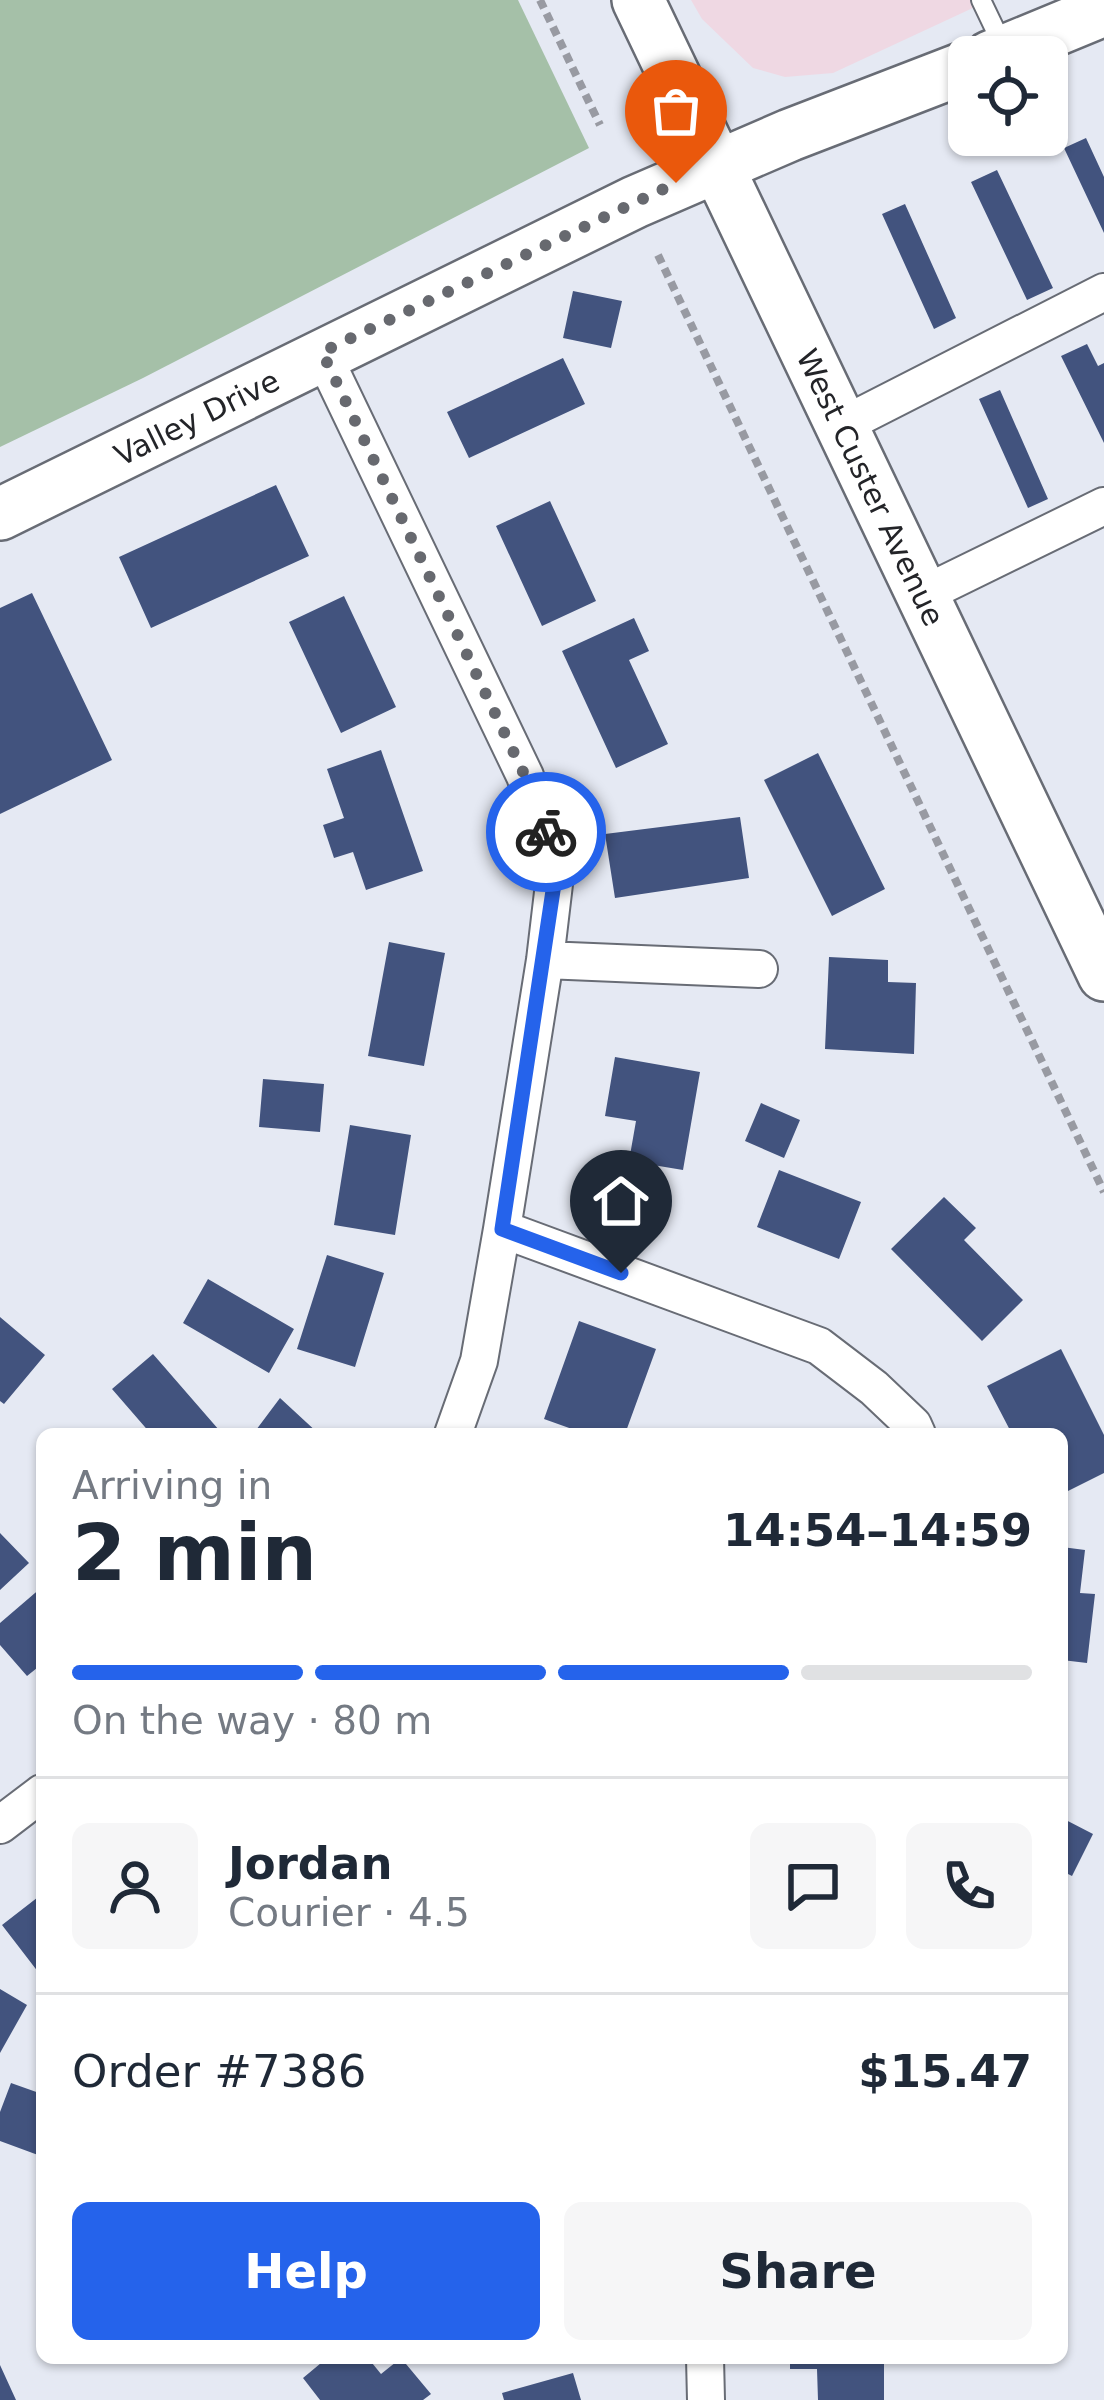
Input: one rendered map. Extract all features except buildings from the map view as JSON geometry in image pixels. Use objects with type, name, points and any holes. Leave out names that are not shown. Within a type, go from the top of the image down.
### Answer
[{"type":"main road","name":"West Custer Avenue","points":[[638,0],[1104,975]]},
{"type":"main road","name":"Valley Drive","points":[[1041,36],[1104,10]]},
{"type":"main road","name":"Valley Drive","points":[[0,514],[322,352],[716,165],[948,74]]},
{"type":"street","points":[[841,426],[1104,292]]},
{"type":"street","points":[[322,352],[525,776],[544,824],[554,884],[479,1360],[455,1428]]},
{"type":"street","points":[[922,595],[1104,506]]},
{"type":"street","points":[[545,960],[759,969]]},
{"type":"street","points":[[502,1229],[819,1346],[874,1388],[914,1428]]},
{"type":"street","points":[[0,1825],[36,1798]]},
{"type":"street","points":[[705,2364],[706,2400]]},
{"type":"lane","points":[[981,0],[985,36]]},
{"type":"path","points":[[540,0],[600,125]]},
{"type":"path","points":[[658,255],[1104,1192]]},
{"type":"shaded area","points":[[691,0],[990,0],[833,73],[785,77],[753,68],[702,19]]},
{"type":"green space","points":[[0,0],[518,0],[589,148],[0,447]]},
{"type":"way so far","points":[[546,832],[525,776],[322,352],[676,183]]},
{"type":"route","points":[[546,832],[554,884],[502,1229],[621,1273]]}]
